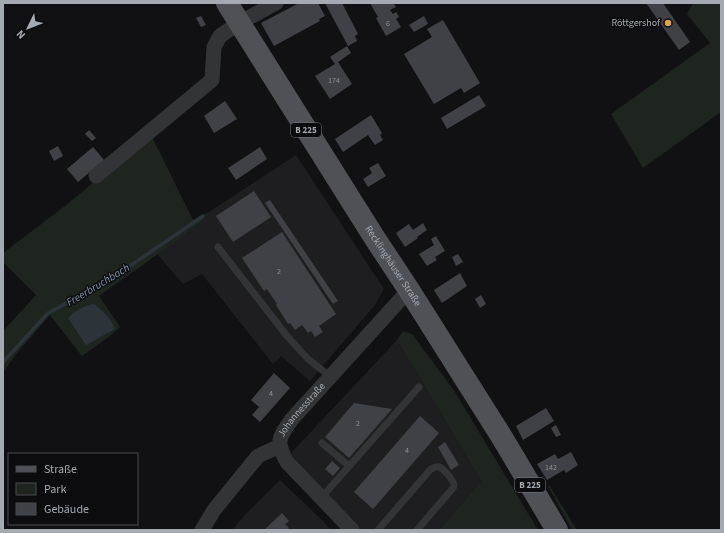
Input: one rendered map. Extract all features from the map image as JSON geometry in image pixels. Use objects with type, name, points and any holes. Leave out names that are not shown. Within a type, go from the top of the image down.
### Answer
[{"type":"main road","name":"Recklinghäuser Straße","points":[[228,3],[239,23],[503,439],[557,530]]},
{"type":"street","points":[[96,176],[212,80],[214,47],[220,36],[239,23],[276,3]]},
{"type":"street","name":"Johannesstraße","points":[[202,530],[214,510],[258,456],[280,446],[281,435],[292,419],[331,378],[409,290]]},
{"type":"street","points":[[280,446],[286,462],[352,530]]},
{"type":"lane","points":[[218,247],[287,336],[308,359],[331,378]]},
{"type":"lane","points":[[321,498],[419,387]]},
{"type":"lane","points":[[322,443],[348,466]]},
{"type":"lane","points":[[378,530],[430,470],[435,467],[439,467],[453,482],[454,486],[417,530]]},
{"type":"shaded area","points":[[296,155],[384,289],[375,305],[310,381],[281,356],[273,364],[202,274],[183,284],[157,254],[204,220],[209,212]]},
{"type":"shaded area","points":[[94,304],[106,315],[115,329],[86,345],[68,318],[80,309]]},
{"type":"shaded area","points":[[397,340],[481,481],[439,530],[360,530],[293,458],[292,452]]},
{"type":"shaded area","points":[[280,480],[324,522],[331,530],[232,530]]},
{"type":"green space","points":[[693,3],[721,3],[721,112],[643,168],[611,114],[710,43],[687,14]]},
{"type":"green space","points":[[151,135],[193,220],[209,212],[204,220],[99,296],[120,327],[110,336],[82,356],[50,315],[15,355],[3,373],[3,331],[36,295],[3,262],[3,253],[65,206]]},
{"type":"green space","points":[[403,331],[412,334],[455,392],[538,530],[439,530],[481,481],[397,340]]},
{"type":"green space","points":[[549,485],[577,530],[572,530],[548,486]]},
{"type":"building","points":[[299,3],[318,3],[325,16],[319,19],[320,21],[274,46],[261,23]]},
{"type":"building","points":[[325,3],[342,3],[358,34],[355,36],[357,41],[348,46]]},
{"type":"building","points":[[370,3],[393,3],[396,7],[390,10],[393,14],[396,12],[399,17],[396,19],[401,27],[386,36]]},
{"type":"building","name":"Röttgershof","points":[[646,3],[663,3],[690,42],[679,50]]},
{"type":"building","points":[[201,16],[206,25],[201,27],[196,18]]},
{"type":"building","points":[[424,16],[428,24],[414,32],[409,25]]},
{"type":"building","points":[[443,20],[480,83],[464,93],[461,88],[434,104],[404,54],[432,37],[427,29]]},
{"type":"building","points":[[347,46],[351,53],[338,62],[352,84],[330,99],[315,76],[335,64],[330,57]]},
{"type":"building","points":[[479,95],[486,106],[447,129],[441,118]]},
{"type":"building","points":[[225,101],[237,119],[214,133],[204,116]]},
{"type":"building","points":[[371,115],[382,133],[380,135],[383,140],[375,145],[368,135],[343,152],[335,139]]},
{"type":"building","points":[[89,130],[96,138],[92,141],[85,134]]},
{"type":"building","points":[[58,146],[63,156],[54,161],[49,151]]},
{"type":"building","points":[[93,147],[104,160],[78,182],[67,169]]},
{"type":"building","points":[[260,147],[267,159],[236,180],[228,168]]},
{"type":"building","points":[[378,163],[386,176],[368,187],[363,179],[372,173],[369,168]]},
{"type":"building","points":[[254,191],[271,217],[233,242],[216,216]]},
{"type":"building","points":[[270,200],[338,301],[333,304],[265,203]]},
{"type":"building","points":[[423,223],[427,230],[405,247],[396,233],[409,224],[413,230]]},
{"type":"building","points":[[282,232],[336,314],[319,326],[323,332],[315,337],[311,331],[308,333],[302,325],[295,330],[290,323],[288,324],[267,289],[264,291],[242,258]]},
{"type":"building","points":[[436,236],[445,251],[435,257],[437,260],[427,266],[419,254],[434,245],[431,239]]},
{"type":"building","points":[[458,254],[463,262],[456,266],[452,257]]},
{"type":"building","points":[[460,273],[467,286],[442,303],[434,290]]},
{"type":"building","points":[[481,295],[486,304],[480,308],[475,299]]},
{"type":"building","points":[[274,373],[290,388],[260,422],[252,415],[259,407],[251,400]]},
{"type":"building","points":[[354,403],[392,409],[349,458],[325,437]]},
{"type":"building","points":[[546,408],[554,421],[523,440],[516,426]]},
{"type":"building","points":[[420,416],[439,433],[373,509],[354,492]]},
{"type":"building","points":[[556,425],[561,435],[556,437],[551,428]]},
{"type":"building","points":[[445,442],[459,465],[451,470],[438,447]]},
{"type":"building","points":[[571,452],[578,465],[566,473],[564,470],[547,480],[537,464],[555,454],[558,459]]},
{"type":"building","points":[[332,461],[340,468],[333,476],[325,469]]},
{"type":"building","points":[[282,513],[289,521],[285,524],[289,528],[288,530],[264,530]]},
{"type":"waterway","name":"Freerbruchbach","points":[[3,363],[48,313],[108,281],[203,216]]},
{"type":"place","name":"Röttgershof","points":[[668,23]]}]
